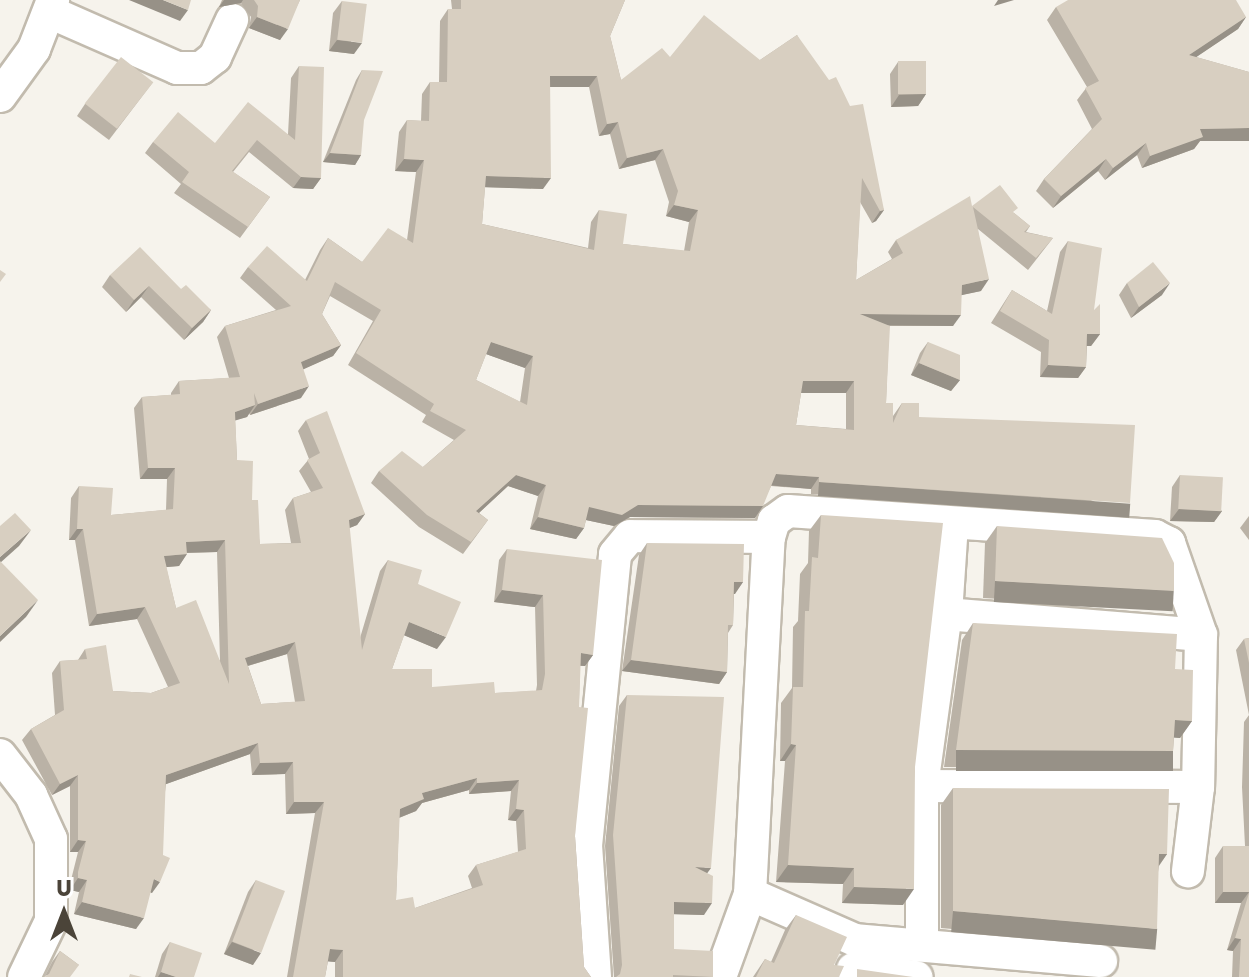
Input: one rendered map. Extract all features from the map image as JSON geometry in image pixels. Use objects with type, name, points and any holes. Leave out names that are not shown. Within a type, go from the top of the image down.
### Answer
[{"type":"street","points":[[0,96],[34,49],[52,6],[177,68],[201,68],[215,57],[232,20]]},
{"type":"street","points":[[720,977],[750,894],[769,537],[774,521],[788,511],[1155,536],[1169,543],[1178,557],[1201,635],[1198,787],[1188,871]]},
{"type":"street","points":[[922,943],[922,786],[946,614],[952,523]]},
{"type":"street","points":[[595,977],[586,846],[615,554],[630,536],[769,537]]},
{"type":"street","points":[[946,614],[1201,635]]},
{"type":"street","points":[[0,755],[31,795],[51,839],[51,921],[24,977]]},
{"type":"street","points":[[922,786],[1198,787]]},
{"type":"street","points":[[750,894],[855,940],[922,943],[1101,961]]},
{"type":"street","points":[[853,969],[916,977]]},
{"type":"building","points":[[163,0],[191,0],[188,10]]},
{"type":"building","points":[[254,0],[300,0],[288,29],[257,17],[258,6]]},
{"type":"building","points":[[461,0],[625,0],[610,36],[621,80],[662,48],[670,57],[704,15],[760,60],[797,35],[829,80],[836,77],[850,106],[863,104],[884,210],[880,211],[862,178],[856,280],[903,253],[896,240],[970,196],[972,206],[1000,185],[1018,208],[1013,212],[1030,226],[1024,232],[1053,238],[1036,258],[973,207],[989,279],[962,285],[961,315],[860,314],[890,326],[886,403],[893,403],[893,423],[902,403],[919,403],[919,417],[1135,425],[1130,503],[819,482],[819,477],[776,474],[763,506],[638,505],[622,515],[589,507],[584,528],[538,517],[546,485],[516,475],[476,511],[488,520],[471,542],[427,515],[379,471],[402,451],[423,467],[466,430],[430,411],[434,404],[356,353],[381,310],[335,282],[322,314],[341,345],[301,362],[309,386],[258,404],[254,393],[255,405],[235,412],[237,460],[253,461],[252,500],[258,500],[260,544],[301,543],[293,498],[323,488],[307,460],[320,453],[306,420],[327,411],[365,514],[349,520],[362,650],[388,560],[422,570],[418,584],[461,602],[446,637],[409,622],[392,669],[432,669],[432,687],[494,682],[495,693],[542,690],[545,674],[543,595],[502,590],[507,549],[602,560],[593,655],[581,653],[579,707],[588,708],[575,836],[584,967],[591,977],[343,977],[343,950],[330,949],[325,977],[293,977],[324,802],[294,802],[293,762],[260,763],[258,743],[166,775],[163,855],[170,858],[160,882],[154,879],[144,918],[82,902],[87,880],[78,878],[78,872],[86,841],[78,840],[78,775],[60,784],[31,729],[64,710],[60,661],[87,659],[85,649],[106,645],[113,691],[151,693],[180,683],[145,607],[97,614],[83,529],[77,529],[79,486],[113,488],[111,515],[173,509],[175,468],[148,468],[142,397],[180,394],[179,381],[240,377],[225,326],[291,306],[248,267],[267,246],[307,281],[328,238],[362,262],[388,228],[413,243],[424,160],[404,159],[407,120],[429,121],[430,82],[447,82],[448,9],[461,9]],"holes":[[[550,76],[597,76],[607,124],[618,122],[627,158],[663,149],[678,191],[674,205],[698,210],[690,251],[623,244],[627,214],[599,210],[594,250],[482,224],[486,176],[551,178]],[[491,342],[533,356],[527,405],[476,380]],[[803,381],[854,381],[854,430],[796,425]],[[225,540],[229,684],[196,600],[176,608],[164,556],[187,554],[186,542]],[[295,642],[305,701],[261,704],[245,658]],[[477,778],[477,783],[519,780],[516,809],[524,810],[526,849],[476,865],[483,885],[415,908],[413,897],[396,900],[400,809],[424,799],[422,793]]]},
{"type":"building","points":[[1068,0],[1236,0],[1246,17],[1189,55],[1249,72],[1249,128],[1200,129],[1203,137],[1150,156],[1146,143],[1113,168],[1106,159],[1061,196],[1044,179],[1102,119],[1085,88],[1099,81],[1056,7]]},
{"type":"building","points":[[342,1],[367,4],[362,43],[337,40]]},
{"type":"building","points":[[121,57],[153,82],[117,129],[85,103]]},
{"type":"building","points":[[898,61],[926,61],[926,94],[898,94]]},
{"type":"building","points":[[299,66],[324,67],[321,178],[301,177],[257,140],[232,171],[270,197],[248,227],[182,182],[189,172],[153,142],[178,112],[215,143],[248,102],[295,140]]},
{"type":"building","points":[[362,70],[383,71],[364,120],[361,155],[330,153]]},
{"type":"building","points":[[1068,241],[1102,248],[1094,310],[1100,304],[1100,334],[1087,334],[1086,367],[1048,365],[1049,340],[1000,311],[1012,290],[1052,314]]},
{"type":"building","points":[[140,247],[181,289],[186,285],[211,310],[192,328],[149,286],[134,300],[110,275]]},
{"type":"building","points":[[1153,262],[1170,283],[1139,307],[1127,283]]},
{"type":"building","points":[[928,342],[960,355],[960,380],[919,363]]},
{"type":"building","points":[[1180,475],[1223,477],[1221,511],[1178,509]]},
{"type":"building","points":[[15,513],[31,530],[0,557],[0,526]]},
{"type":"building","points":[[821,515],[943,523],[915,767],[914,889],[854,887],[854,868],[788,865],[796,745],[791,744],[793,687],[803,687],[805,611],[809,611],[812,557],[818,558]]},
{"type":"building","points":[[997,526],[1162,538],[1174,563],[1174,591],[995,581]]},
{"type":"building","points":[[647,543],[744,544],[743,582],[734,582],[733,625],[728,625],[727,672],[631,660]]},
{"type":"building","points":[[0,561],[38,600],[0,636]]},
{"type":"building","points":[[973,623],[1177,634],[1175,669],[1193,670],[1192,721],[1175,720],[1173,751],[956,750]]},
{"type":"building","points":[[1249,638],[1249,663],[1244,639]]},
{"type":"building","points":[[627,695],[724,697],[711,868],[695,867],[713,876],[712,903],[674,902],[674,949],[713,951],[713,977],[616,977],[622,965],[613,835]]},
{"type":"building","points":[[953,788],[1169,789],[1167,854],[1159,854],[1157,929],[953,911]]},
{"type":"building","points":[[1223,846],[1249,846],[1249,892],[1223,892]]},
{"type":"building","points":[[256,880],[285,891],[261,953],[232,942]]},
{"type":"building","points":[[1249,893],[1249,977],[1239,977],[1241,939],[1235,938]]},
{"type":"building","points":[[796,915],[847,937],[834,965],[844,966],[839,977],[756,977],[765,959],[774,963]]},
{"type":"building","points":[[170,942],[202,953],[194,977],[176,977],[161,972]]},
{"type":"building","points":[[60,951],[79,965],[70,977],[44,977],[49,974]]},
{"type":"building","points":[[857,969],[913,977],[857,977]]}]
